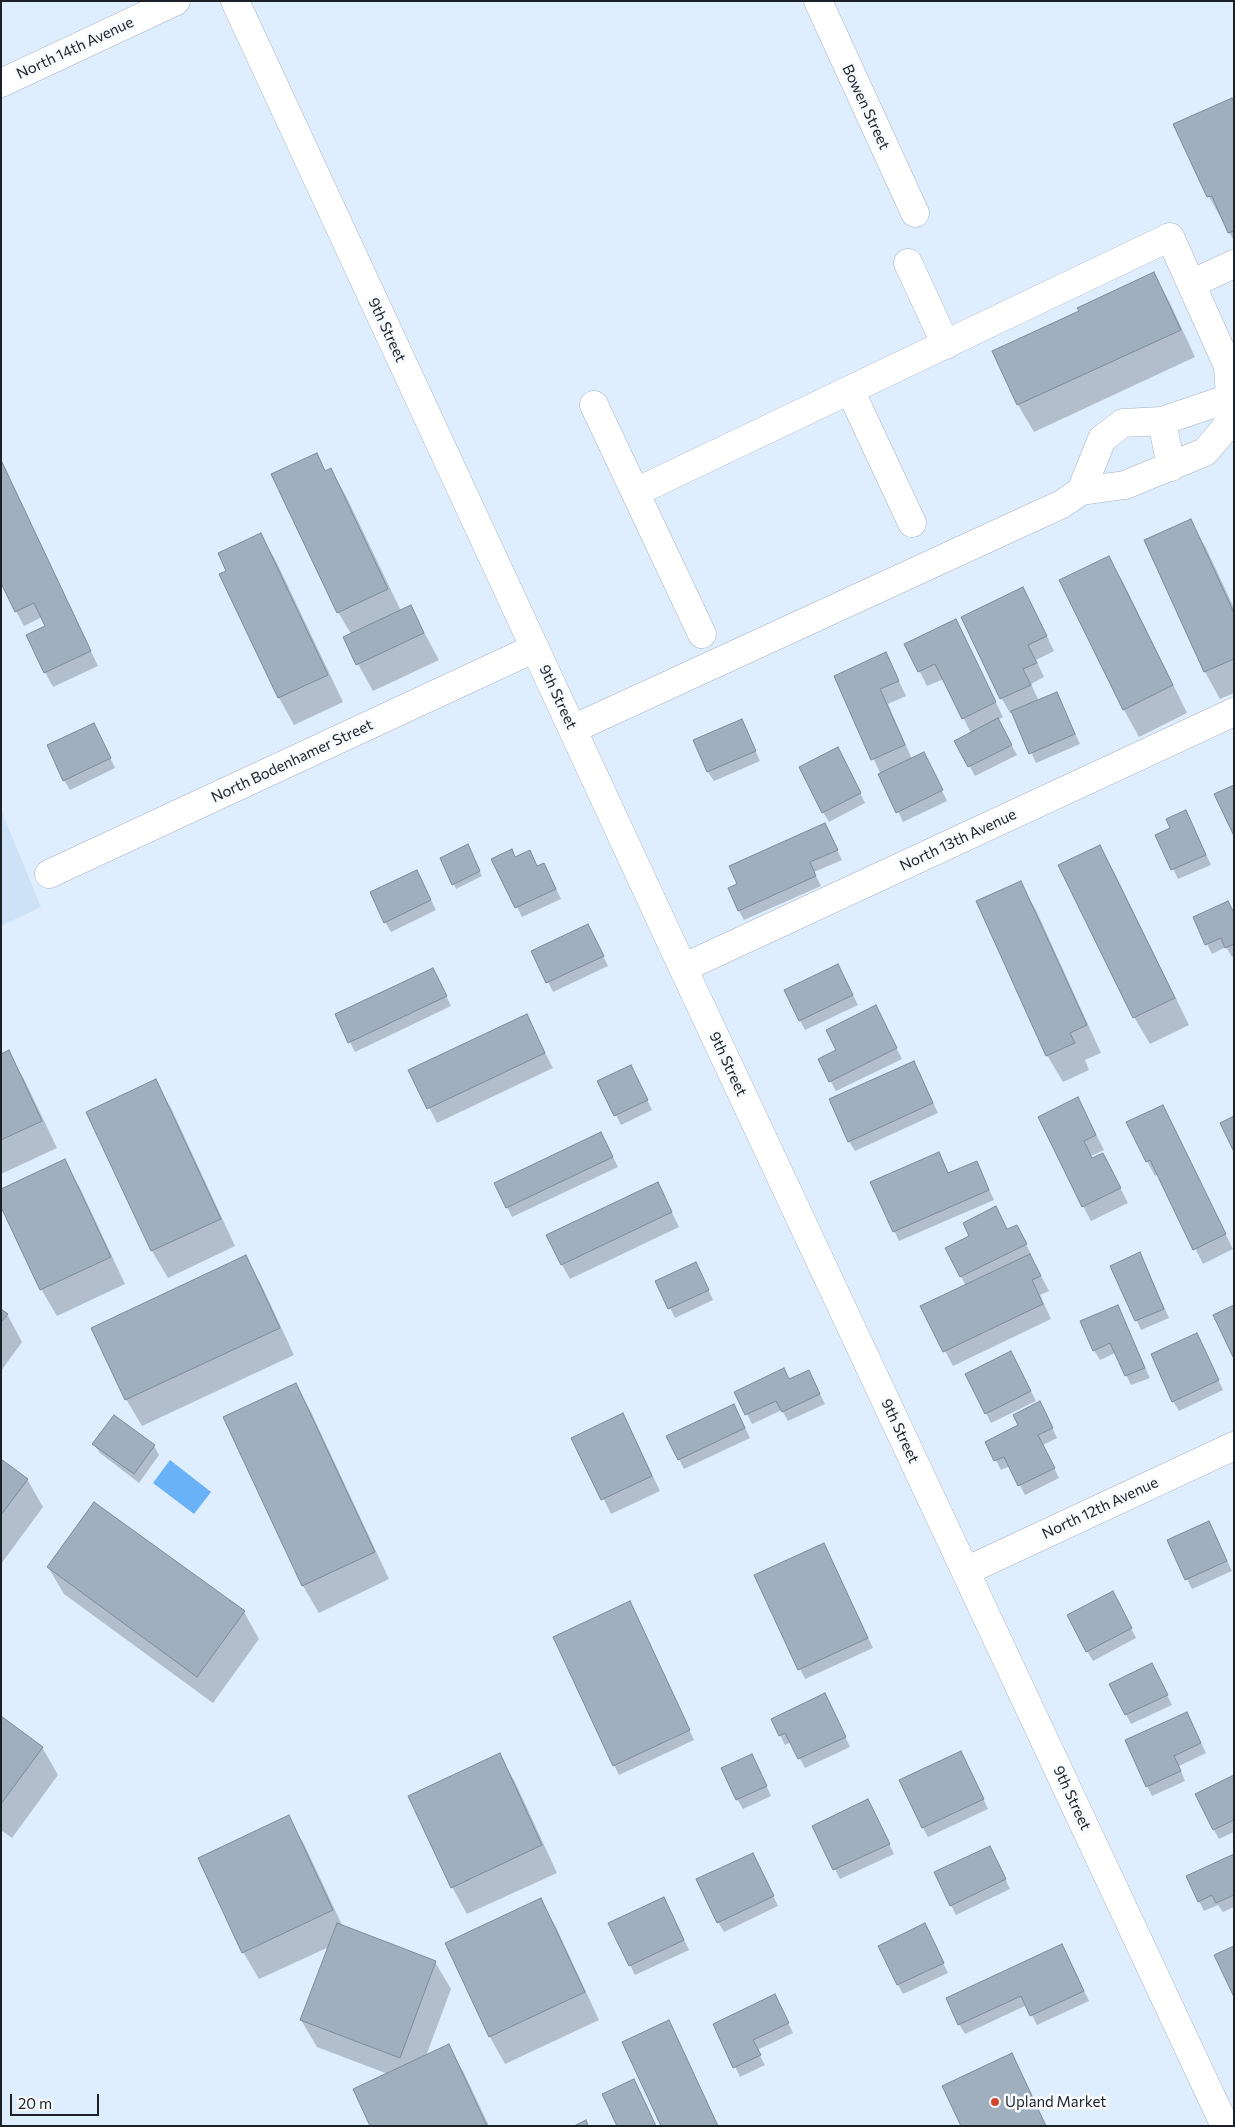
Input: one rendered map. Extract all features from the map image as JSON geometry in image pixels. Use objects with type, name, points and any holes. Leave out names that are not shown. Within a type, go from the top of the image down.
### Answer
[{"type":"street","name":"North 14th Avenue","points":[[1,83],[176,1]]},
{"type":"street","name":"9th Street","points":[[235,1],[683,968],[1225,2126]]},
{"type":"street","name":"Bowen Street","points":[[818,1],[915,213]]},
{"type":"street","points":[[572,729],[1062,504],[1081,491],[1125,485],[1205,452],[1227,426],[1230,398],[1228,366],[1170,237],[636,492]]},
{"type":"street","points":[[908,263],[946,344]]},
{"type":"street","points":[[1191,284],[1234,264]]},
{"type":"street","points":[[850,390],[912,522]]},
{"type":"street","points":[[1081,491],[1102,439],[1123,423],[1162,421],[1230,398]]},
{"type":"street","points":[[594,405],[702,634]]},
{"type":"street","points":[[1162,421],[1171,467]]},
{"type":"street","name":"North Bodenhamer Street","points":[[49,874],[535,648]]},
{"type":"street","name":"North 13th Avenue","points":[[683,968],[1234,712]]},
{"type":"street","name":"North 12th Avenue","points":[[966,1571],[1234,1446]]},
{"type":"shaded area","points":[[1,810],[41,907],[1,926]]},
{"type":"water","points":[[170,1460],[211,1492],[194,1514],[153,1483]]},
{"type":"building","points":[[1232,98],[1234,102],[1234,231],[1228,233],[1212,196],[1207,197],[1173,124]]},
{"type":"building","points":[[1154,272],[1181,330],[1017,405],[992,351],[1079,311],[1077,308]]},
{"type":"building","points":[[317,453],[325,471],[331,468],[388,589],[337,613],[271,474]]},
{"type":"building","points":[[1,460],[91,651],[44,673],[26,635],[45,626],[34,603],[15,612],[1,583]]},
{"type":"building","points":[[1191,519],[1234,613],[1234,659],[1204,672],[1144,540]]},
{"type":"building","points":[[261,533],[328,675],[278,698],[219,574],[226,571],[218,553]]},
{"type":"building","points":[[1109,556],[1173,685],[1123,710],[1059,580]]},
{"type":"building","points":[[1023,587],[1047,636],[1028,645],[1037,663],[1023,669],[1031,685],[1000,699],[961,617]]},
{"type":"building","points":[[411,605],[424,633],[356,665],[343,637]]},
{"type":"building","points":[[956,619],[996,702],[962,719],[935,664],[918,672],[904,644]]},
{"type":"building","points":[[886,652],[899,681],[880,689],[905,745],[871,760],[834,676]]},
{"type":"building","points":[[1057,692],[1075,734],[1029,754],[1011,711]]},
{"type":"building","points":[[998,718],[1012,745],[968,767],[954,741]]},
{"type":"building","points":[[742,719],[756,751],[707,772],[693,740]]},
{"type":"building","points":[[94,723],[111,758],[63,781],[47,745]]},
{"type":"building","points":[[838,747],[861,793],[822,813],[799,767]]},
{"type":"building","points":[[924,752],[943,790],[896,813],[878,774]]},
{"type":"building","points":[[1234,785],[1234,836],[1214,794]]},
{"type":"building","points":[[1186,810],[1206,855],[1171,870],[1155,835],[1170,828],[1166,819]]},
{"type":"building","points":[[825,823],[838,850],[810,862],[816,876],[738,911],[728,888],[737,884],[729,866]]},
{"type":"building","points":[[468,844],[480,871],[452,885],[440,858]]},
{"type":"building","points":[[1100,845],[1175,998],[1133,1018],[1058,865]]},
{"type":"building","points":[[512,849],[515,857],[530,850],[537,866],[544,863],[556,889],[515,908],[491,859]]},
{"type":"building","points":[[417,870],[431,900],[384,923],[370,892]]},
{"type":"building","points":[[1021,881],[1087,1025],[1070,1033],[1075,1043],[1046,1056],[976,901]]},
{"type":"building","points":[[1228,901],[1234,913],[1234,944],[1225,948],[1221,938],[1205,945],[1193,917]]},
{"type":"building","points":[[588,924],[604,956],[546,983],[531,951]]},
{"type":"building","points":[[838,964],[853,995],[799,1021],[784,990]]},
{"type":"building","points":[[433,968],[447,996],[348,1043],[335,1014]]},
{"type":"building","points":[[876,1005],[897,1048],[829,1082],[818,1059],[836,1050],[826,1030]]},
{"type":"building","points":[[527,1014],[545,1053],[427,1109],[408,1070]]},
{"type":"building","points":[[9,1050],[42,1121],[1,1140],[1,1054]]},
{"type":"building","points":[[914,1061],[933,1103],[848,1142],[829,1099]]},
{"type":"building","points":[[631,1065],[648,1100],[614,1116],[597,1081]]},
{"type":"building","points":[[156,1079],[221,1219],[151,1251],[86,1112]]},
{"type":"building","points":[[1078,1097],[1096,1135],[1084,1141],[1092,1158],[1103,1153],[1121,1188],[1082,1207],[1038,1117]]},
{"type":"building","points":[[1163,1105],[1226,1234],[1193,1250],[1150,1160],[1146,1162],[1126,1122]]},
{"type":"building","points":[[1234,1116],[1234,1152],[1220,1123]]},
{"type":"building","points":[[601,1132],[613,1157],[506,1208],[494,1183]]},
{"type":"building","points":[[939,1152],[948,1173],[977,1161],[989,1190],[893,1232],[870,1182]]},
{"type":"building","points":[[65,1159],[111,1257],[40,1290],[1,1207],[1,1189]]},
{"type":"building","points":[[658,1182],[672,1212],[561,1265],[546,1235]]},
{"type":"building","points":[[996,1206],[1007,1229],[1017,1225],[1027,1244],[960,1277],[945,1248],[969,1236],[963,1223]]},
{"type":"building","points":[[1140,1252],[1164,1309],[1135,1321],[1110,1266]]},
{"type":"building","points":[[1030,1254],[1041,1276],[1032,1280],[1043,1304],[943,1352],[920,1306]]},
{"type":"building","points":[[246,1255],[280,1328],[125,1400],[91,1328]]},
{"type":"building","points":[[696,1262],[709,1290],[668,1309],[655,1281]]},
{"type":"building","points":[[1118,1305],[1145,1368],[1125,1376],[1110,1343],[1093,1351],[1080,1321]]},
{"type":"building","points":[[1234,1305],[1234,1359],[1213,1315]]},
{"type":"building","points":[[1,1309],[8,1314],[1,1322]]},
{"type":"building","points":[[1197,1333],[1219,1380],[1172,1402],[1151,1354]]},
{"type":"building","points":[[1011,1351],[1031,1391],[985,1414],[965,1374]]},
{"type":"building","points":[[784,1368],[789,1379],[809,1370],[820,1394],[782,1412],[776,1401],[745,1415],[734,1392]]},
{"type":"building","points":[[296,1383],[375,1552],[302,1586],[223,1417]]},
{"type":"building","points":[[1040,1401],[1053,1428],[1038,1435],[1055,1468],[1018,1486],[1004,1457],[994,1461],[985,1442],[1018,1425],[1013,1415]]},
{"type":"building","points":[[734,1404],[745,1428],[678,1460],[666,1436]]},
{"type":"building","points":[[623,1413],[652,1476],[601,1500],[571,1438]]},
{"type":"building","points":[[114,1415],[155,1445],[134,1474],[92,1444]]},
{"type":"building","points":[[1,1459],[28,1479],[1,1515]]},
{"type":"building","points":[[94,1502],[245,1611],[197,1677],[47,1567]]},
{"type":"building","points":[[1209,1521],[1227,1561],[1185,1580],[1167,1540]]},
{"type":"building","points":[[824,1543],[868,1638],[798,1670],[754,1575]]},
{"type":"building","points":[[1113,1591],[1132,1628],[1086,1652],[1067,1615]]},
{"type":"building","points":[[630,1601],[690,1730],[613,1766],[553,1637]]},
{"type":"building","points":[[1152,1663],[1168,1695],[1125,1715],[1109,1684]]},
{"type":"building","points":[[825,1693],[846,1737],[798,1759],[785,1733],[779,1736],[771,1719]]},
{"type":"building","points":[[1187,1712],[1201,1743],[1174,1756],[1181,1771],[1146,1787],[1125,1740]]},
{"type":"building","points":[[1,1716],[43,1747],[1,1804]]},
{"type":"building","points":[[961,1751],[984,1799],[922,1828],[899,1780]]},
{"type":"building","points":[[500,1753],[542,1845],[451,1888],[408,1796]]},
{"type":"building","points":[[752,1754],[767,1786],[736,1800],[721,1768]]},
{"type":"building","points":[[1234,1775],[1234,1820],[1213,1830],[1195,1794]]},
{"type":"building","points":[[868,1799],[890,1844],[833,1870],[812,1826]]},
{"type":"building","points":[[289,1815],[333,1910],[242,1953],[198,1858]]},
{"type":"building","points":[[990,1846],[1006,1879],[950,1906],[934,1872]]},
{"type":"building","points":[[753,1853],[774,1896],[717,1923],[696,1879]]},
{"type":"building","points":[[1234,1854],[1234,1895],[1216,1903],[1212,1895],[1198,1902],[1186,1876]]},
{"type":"building","points":[[664,1897],[684,1940],[629,1966],[608,1923]]},
{"type":"building","points":[[541,1898],[585,1992],[489,2037],[445,1943]]},
{"type":"building","points":[[337,1923],[436,1961],[400,2058],[300,2020]]},
{"type":"building","points":[[925,1923],[944,1963],[897,1985],[878,1946]]},
{"type":"building","points":[[1062,1944],[1084,1991],[1030,2016],[1021,1996],[958,2025],[946,1998]]},
{"type":"building","points":[[1234,1946],[1234,1997],[1214,1955]]},
{"type":"building","points":[[775,1994],[789,2023],[753,2040],[761,2055],[733,2068],[713,2024]]},
{"type":"building","points":[[669,2020],[718,2126],[661,2126],[622,2042]]},
{"type":"building","points":[[449,2044],[487,2126],[370,2126],[353,2089]]},
{"type":"building","points":[[1012,2053],[1046,2126],[961,2126],[942,2086]]},
{"type":"building","points":[[634,2079],[656,2126],[617,2126],[602,2094]]},
{"type":"building","points":[[586,2120],[588,2126],[574,2126]]},
{"type":"place","name":"Upland Market","points":[[995,2102]]}]
